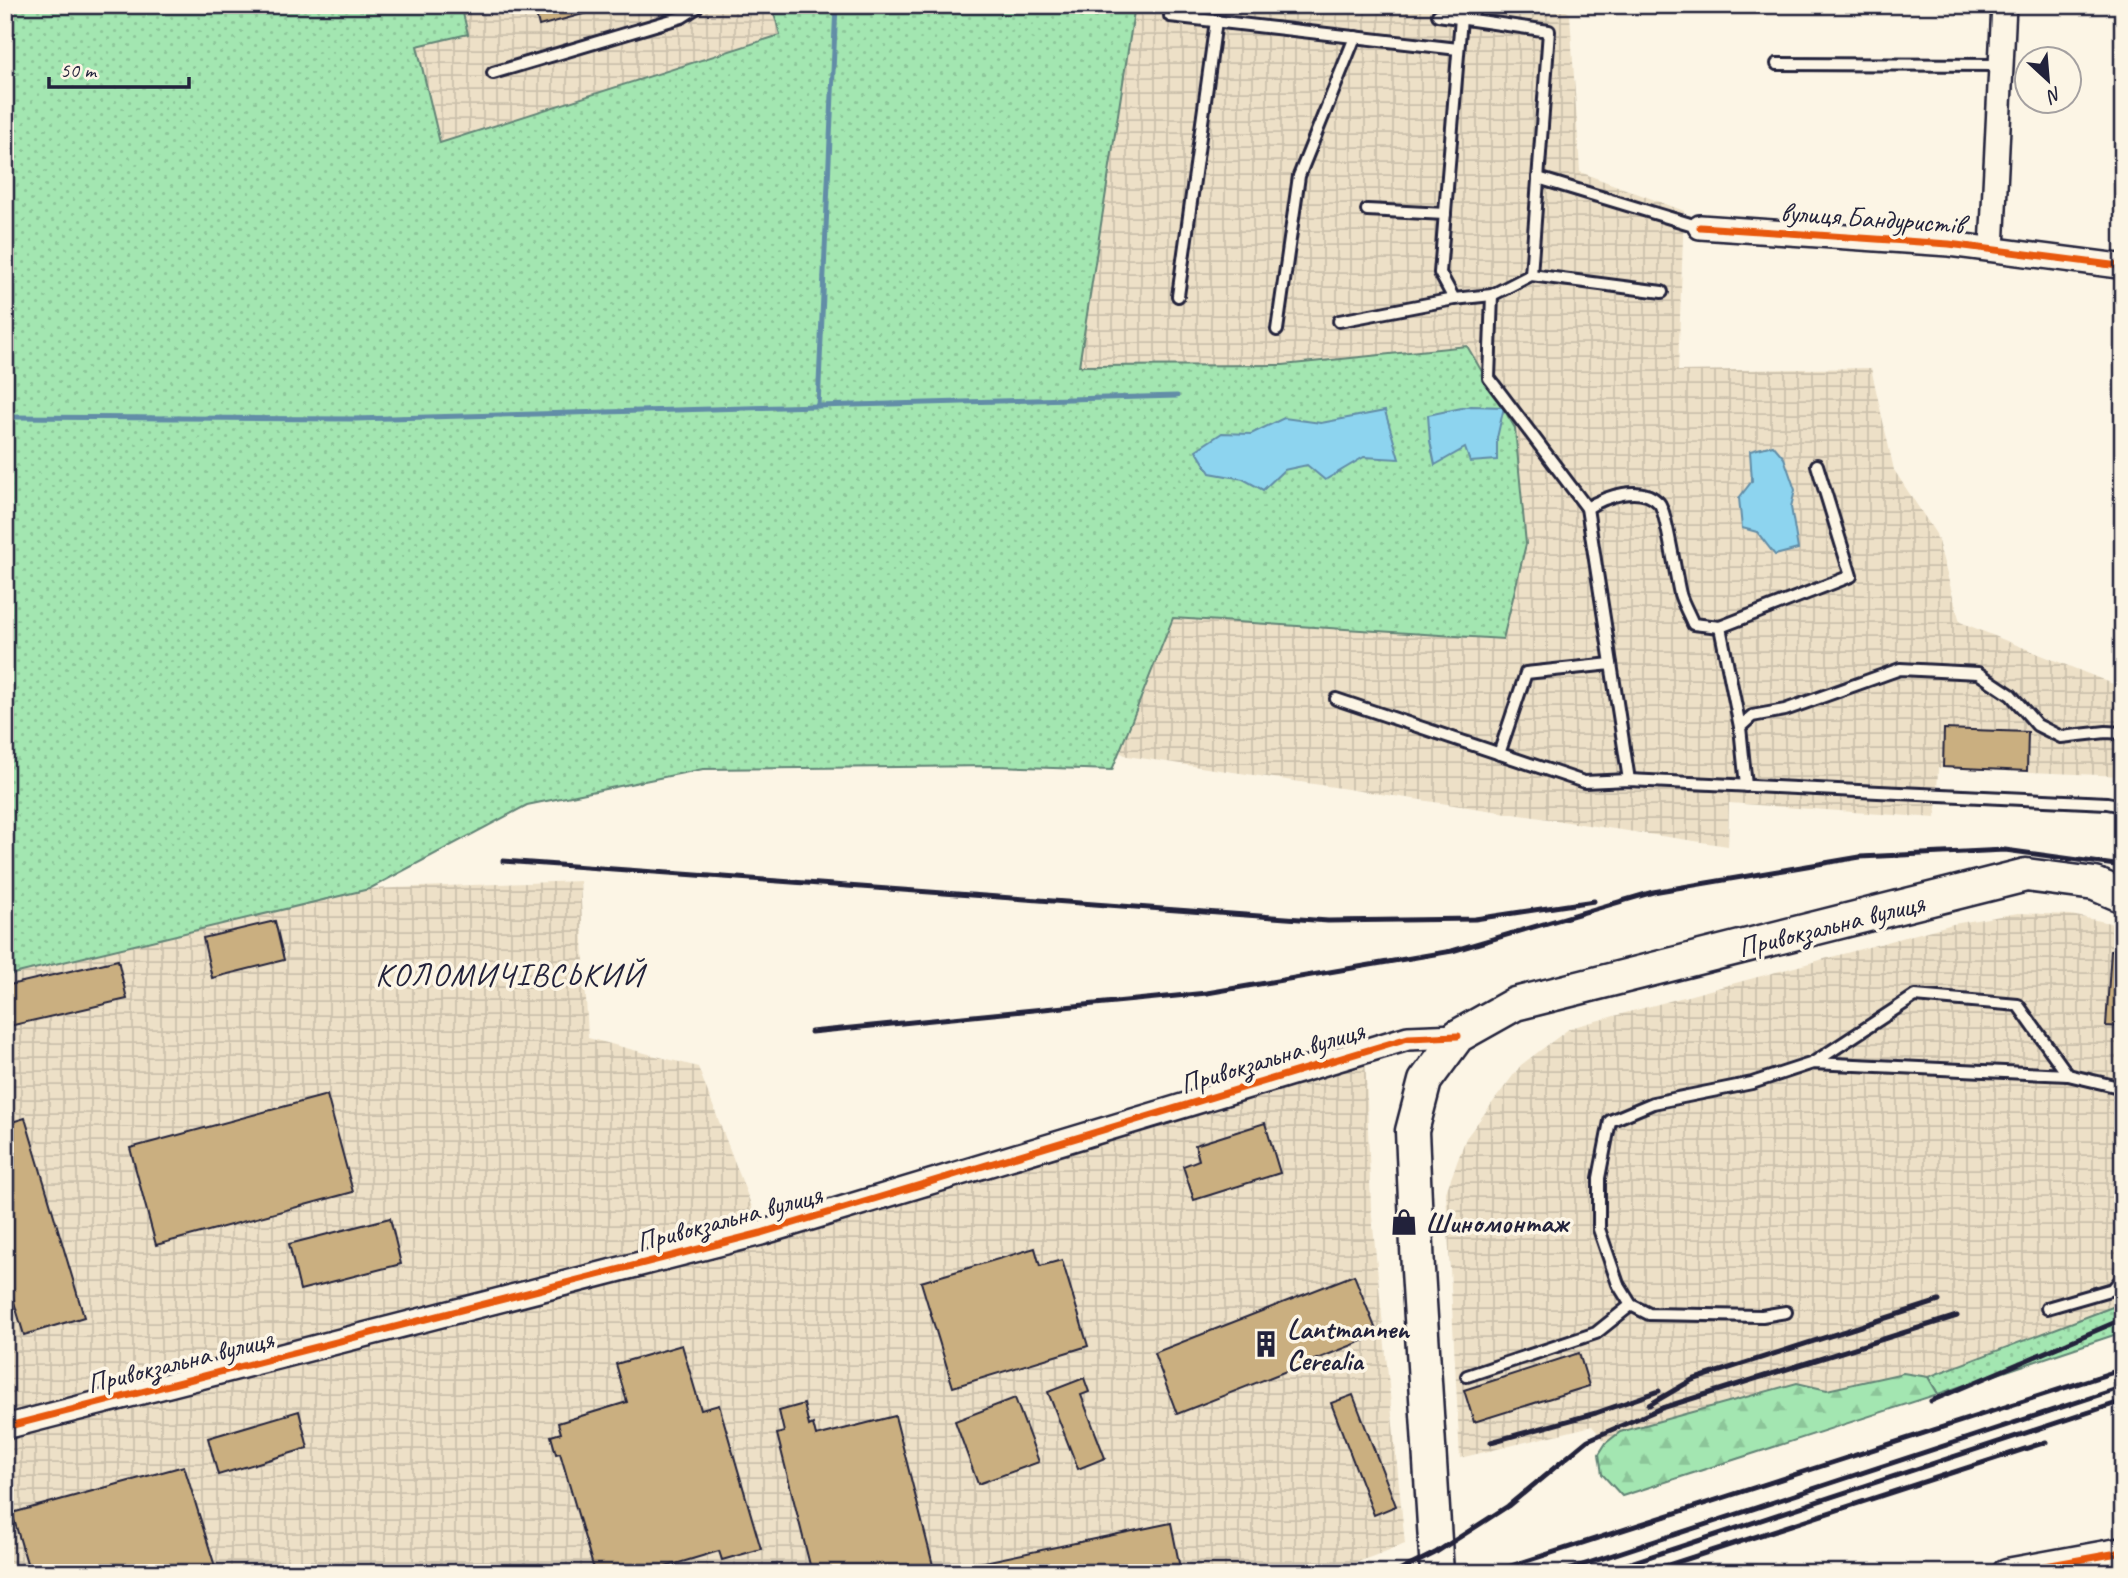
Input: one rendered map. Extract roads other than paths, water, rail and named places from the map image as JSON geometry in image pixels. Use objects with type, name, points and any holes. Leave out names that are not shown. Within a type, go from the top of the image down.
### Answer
[{"type":"main road","name":"Привокзальна вулиця","points":[[1458,1036],[1516,1004],[2026,875],[2095,884],[2123,896]]},
{"type":"main road","points":[[1437,1573],[1412,1131],[1425,1081],[1458,1036]]},
{"type":"street","name":"вулиця Бандуристів","points":[[1992,250],[2004,5]]},
{"type":"street","name":"вулиця Бандуристів","points":[[1700,227],[1949,244],[2123,265]]},
{"type":"street","name":"Привокзальна вулиця","points":[[5,1427],[761,1233],[1408,1038],[1458,1036]]},
{"type":"street","points":[[2007,1573],[2123,1552]]},
{"type":"lane","points":[[493,73],[682,17],[696,8],[696,5]]},
{"type":"lane","points":[[1438,15],[1549,31],[1531,275]]},
{"type":"lane","points":[[1170,16],[1458,49]]},
{"type":"lane","points":[[1454,299],[1440,273],[1461,18]]},
{"type":"lane","points":[[1178,296],[1216,21]]},
{"type":"lane","points":[[1277,330],[1299,176],[1355,37]]},
{"type":"lane","points":[[1777,64],[2001,65]]},
{"type":"lane","points":[[1538,178],[1700,227]]},
{"type":"lane","points":[[1367,210],[1445,214]]},
{"type":"lane","points":[[1339,321],[1454,299],[1492,295],[1531,275],[1662,292]]},
{"type":"lane","points":[[1492,295],[1489,378],[1587,508],[1629,780]]},
{"type":"lane","points":[[1587,508],[1599,500],[1622,494],[1648,494],[1661,505],[1681,597],[1693,624],[1720,627],[1851,576],[1817,465]]},
{"type":"lane","points":[[1720,627],[1740,727],[1746,786]]},
{"type":"lane","points":[[1499,754],[1526,673],[1611,664]]},
{"type":"lane","points":[[1740,727],[1752,716],[1785,710],[1900,670],[1978,673],[2011,695],[2038,725],[2062,737],[2106,732],[2123,733]]},
{"type":"lane","points":[[1336,699],[1584,782],[1629,780],[2107,803],[2123,806]]},
{"type":"lane","points":[[1786,1312],[1762,1316],[1649,1314],[1631,1305],[1618,1284],[1599,1229],[1599,1178],[1610,1121],[1653,1103],[1752,1083],[1813,1063],[1915,996],[2018,1005],[2068,1075]]},
{"type":"lane","points":[[1813,1063],[2068,1075],[2123,1088]]},
{"type":"lane","points":[[2047,1308],[2113,1289],[2123,1278]]},
{"type":"lane","points":[[1467,1376],[1596,1333],[1631,1305]]},
{"type":"water","points":[[1471,406],[1504,407],[1497,438],[1497,460],[1470,462],[1465,448],[1435,465],[1428,415]]},
{"type":"water","points":[[1385,411],[1399,459],[1364,457],[1325,480],[1307,465],[1284,470],[1263,490],[1243,479],[1210,473],[1196,450],[1222,433],[1251,434],[1284,418],[1321,423]]},
{"type":"water","points":[[1773,445],[1784,458],[1795,490],[1791,507],[1798,549],[1775,555],[1757,532],[1742,528],[1739,498],[1752,481],[1750,451]]},
{"type":"waterway","points":[[818,406],[836,5]]},
{"type":"waterway","points":[[5,417],[355,419],[1177,396]]},
{"type":"railway","points":[[811,1032],[1207,993],[1452,951],[1653,892],[1860,857],[2005,850],[2123,866]]},
{"type":"railway","points":[[503,861],[1328,921],[1475,919],[1594,901]]},
{"type":"railway","points":[[1649,1405],[1692,1380],[1939,1301]]},
{"type":"railway","points":[[1395,1573],[1435,1553],[1508,1506],[1588,1440],[1662,1408],[1957,1316]]},
{"type":"railway","points":[[1931,1401],[2123,1319]]},
{"type":"railway","points":[[1489,1573],[2123,1369]]},
{"type":"railway","points":[[1558,1573],[2123,1387]]},
{"type":"railway","points":[[1491,1442],[1596,1413],[1659,1391]]},
{"type":"railway","points":[[1600,1573],[2123,1401]]},
{"type":"railway","points":[[1644,1573],[2046,1442]]},
{"type":"place","name":"Шиномонтаж","points":[[1404,1222]]},
{"type":"place","name":"Lantmannen Cerealia","points":[[1266,1344]]},
{"type":"district","name":"КОЛОМИЧІВСЬКИЙ","points":[[510,974]]}]
